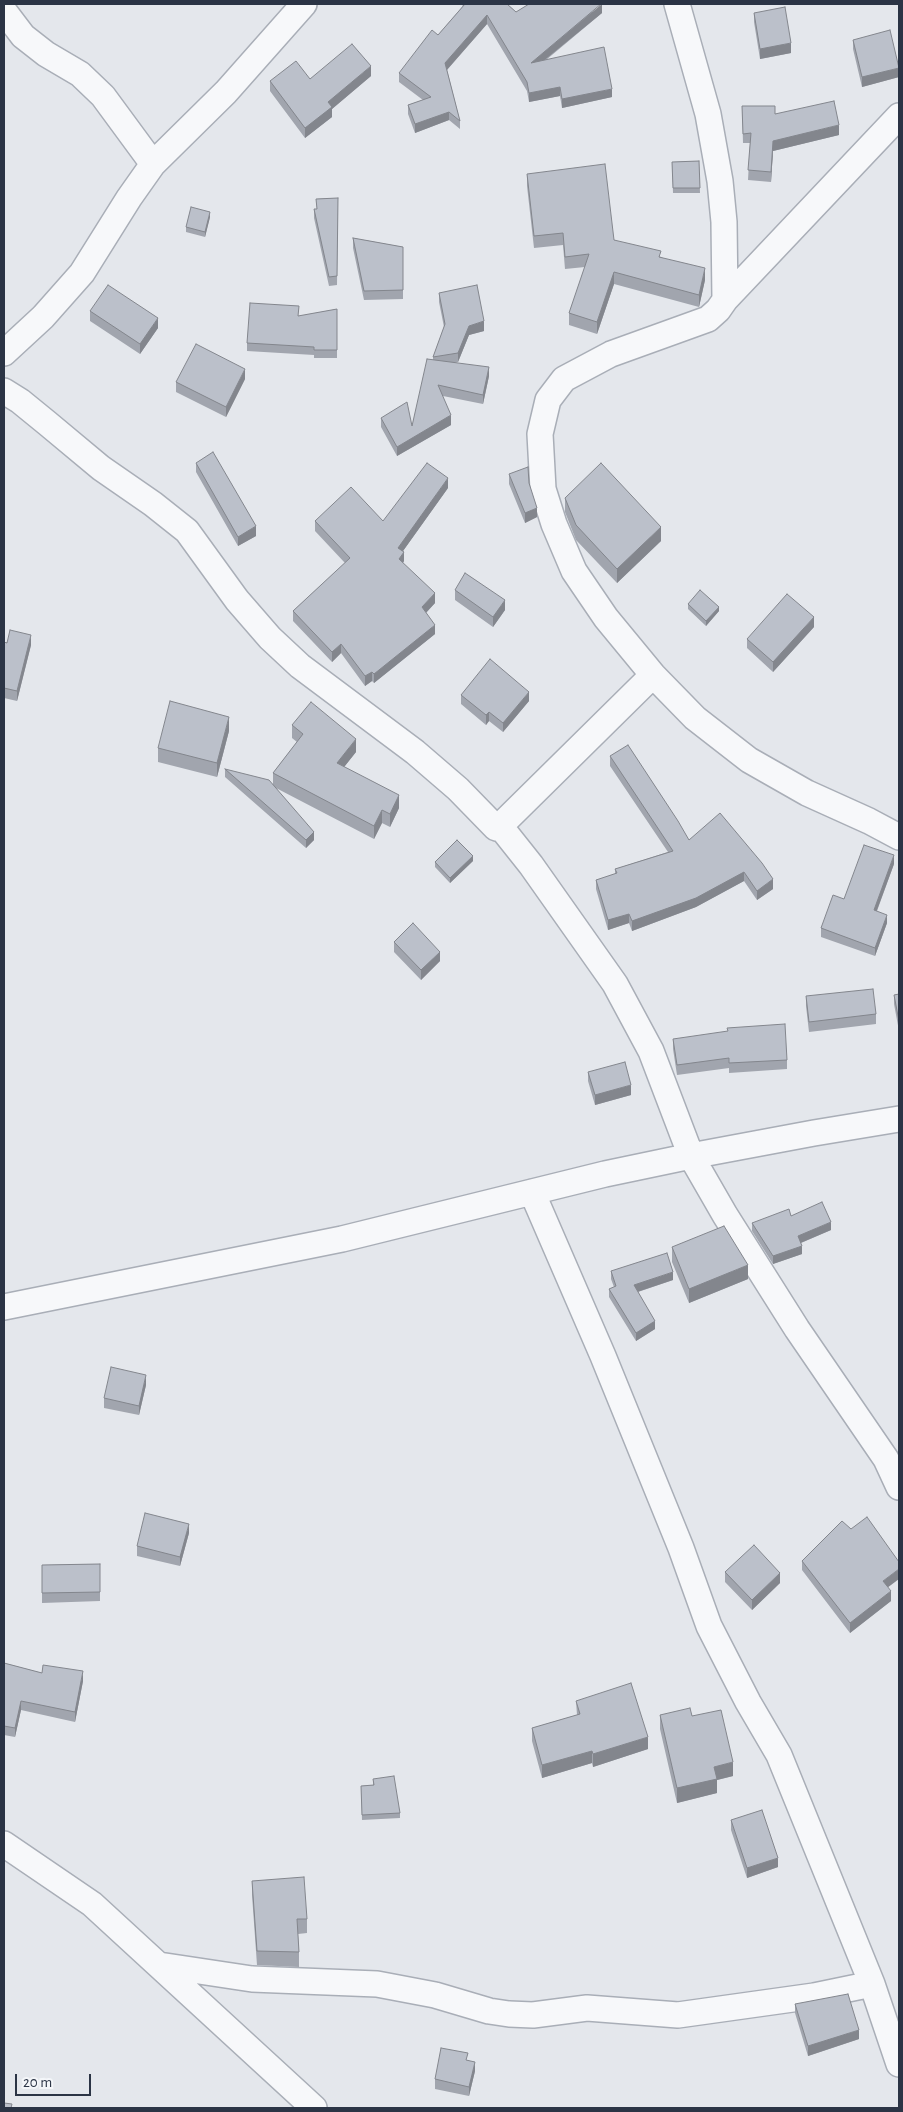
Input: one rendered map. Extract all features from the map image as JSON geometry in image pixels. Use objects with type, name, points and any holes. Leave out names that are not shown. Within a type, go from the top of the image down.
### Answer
[{"type":"street","points":[[4,353],[43,317],[82,273],[129,198],[153,164],[226,92],[304,4]]},
{"type":"street","points":[[677,4],[708,114],[720,181],[724,231],[725,300]]},
{"type":"street","points":[[4,11],[24,36],[46,54],[80,74],[103,96],[153,164]]},
{"type":"street","points":[[899,116],[708,319],[611,354],[564,380],[548,400],[540,434],[543,489],[554,524],[574,571],[606,618],[653,675],[695,718],[749,760],[807,793],[899,837]]},
{"type":"street","points":[[9,392],[101,468],[153,504],[187,531],[237,600],[270,638],[300,666],[415,752],[458,788],[496,828],[653,675]]},
{"type":"street","points":[[500,826],[531,865],[615,984],[651,1052],[691,1156],[730,1224],[797,1329],[886,1459],[899,1487]]},
{"type":"street","points":[[4,1307],[342,1238],[605,1174],[691,1156],[814,1133],[899,1120]]},
{"type":"street","points":[[532,1192],[603,1356],[681,1548],[708,1626],[748,1702],[779,1755],[872,1984],[891,2012],[899,2064]]},
{"type":"street","points":[[4,1844],[92,1904],[314,2108]]},
{"type":"street","points":[[159,1965],[252,1979],[394,1986],[435,1995],[489,2011],[533,2015],[587,2008],[678,2015],[814,1996],[872,1984]]},
{"type":"building","points":[[465,4],[507,4],[516,12],[529,4],[601,4],[531,63],[604,47],[612,89],[562,99],[560,87],[529,93],[527,82],[487,15],[445,63],[460,121],[449,112],[415,124],[408,105],[431,97],[399,73],[432,30],[438,35]]},
{"type":"building","points":[[785,7],[791,43],[760,49],[754,13]]},
{"type":"building","points":[[890,30],[899,68],[862,77],[853,40]]},
{"type":"building","points":[[352,44],[371,66],[328,102],[332,107],[305,128],[270,81],[296,61],[310,79]]},
{"type":"building","points":[[834,101],[839,125],[773,141],[771,172],[748,170],[751,133],[743,134],[742,106],[775,106],[775,114]]},
{"type":"building","points":[[699,161],[700,188],[673,188],[672,162]]},
{"type":"building","points":[[605,164],[614,240],[661,251],[659,257],[705,268],[699,295],[614,272],[597,322],[569,313],[589,254],[565,257],[563,233],[534,236],[527,174]]},
{"type":"building","points":[[338,198],[337,276],[329,277],[314,209],[317,209],[316,199]]},
{"type":"building","points":[[191,207],[210,212],[205,232],[186,227]]},
{"type":"building","points":[[353,238],[403,247],[403,290],[364,291]]},
{"type":"building","points":[[108,285],[158,318],[140,344],[90,311]]},
{"type":"building","points":[[477,285],[484,321],[469,326],[458,353],[433,357],[445,324],[439,293]]},
{"type":"building","points":[[250,303],[299,306],[298,316],[337,309],[337,350],[314,350],[314,347],[247,343]]},
{"type":"building","points":[[196,344],[245,369],[226,407],[176,382]]},
{"type":"building","points":[[427,359],[489,367],[483,395],[438,385],[451,415],[397,447],[381,418],[407,402],[412,426]]},
{"type":"building","points":[[213,452],[256,526],[238,537],[196,463]]},
{"type":"building","points":[[427,463],[448,478],[398,548],[404,552],[399,559],[435,593],[422,607],[435,625],[374,674],[372,672],[365,676],[341,644],[332,652],[293,611],[350,558],[315,521],[351,487],[383,521]]},
{"type":"building","points":[[601,463],[661,527],[617,569],[576,525],[565,498]]},
{"type":"building","points":[[528,467],[529,483],[537,508],[525,513],[509,474]]},
{"type":"building","points":[[465,573],[505,600],[493,617],[455,590]]},
{"type":"building","points":[[700,590],[719,607],[706,621],[688,604]]},
{"type":"building","points":[[787,594],[814,617],[773,662],[747,639]]},
{"type":"building","points":[[10,630],[31,635],[17,691],[4,688],[4,642],[7,643]]},
{"type":"building","points":[[490,659],[529,692],[503,723],[489,712],[486,715],[461,695]]},
{"type":"building","points":[[170,701],[229,717],[217,763],[158,748]]},
{"type":"building","points":[[311,702],[356,739],[337,763],[399,795],[390,814],[382,810],[374,826],[273,773],[303,734],[292,725]]},
{"type":"building","points":[[628,745],[689,840],[720,813],[773,879],[757,891],[744,872],[696,898],[632,921],[629,914],[608,920],[596,880],[617,873],[615,869],[673,851],[610,756]]},
{"type":"building","points":[[225,769],[269,780],[314,832],[306,840]]},
{"type":"building","points":[[457,840],[473,856],[450,878],[435,862]]},
{"type":"building","points":[[864,845],[894,855],[874,910],[887,915],[875,948],[821,928],[833,895],[844,899]]},
{"type":"building","points":[[413,923],[440,952],[421,970],[394,942]]},
{"type":"building","points":[[873,989],[876,1014],[809,1022],[806,996]]},
{"type":"building","points":[[899,994],[899,1021],[894,995]]},
{"type":"building","points":[[785,1024],[787,1060],[729,1063],[729,1058],[677,1065],[673,1039],[728,1031],[727,1028]]},
{"type":"building","points":[[625,1062],[631,1085],[595,1095],[588,1072]]},
{"type":"building","points":[[822,1202],[831,1222],[798,1236],[802,1246],[773,1256],[752,1223],[789,1209],[791,1216]]},
{"type":"building","points":[[724,1226],[748,1265],[689,1289],[672,1247]]},
{"type":"building","points":[[667,1253],[673,1272],[634,1285],[655,1321],[636,1333],[609,1289],[616,1286],[611,1271]]},
{"type":"building","points":[[111,1367],[146,1375],[139,1406],[104,1398]]},
{"type":"building","points":[[145,1513],[189,1524],[180,1557],[137,1546]]},
{"type":"building","points":[[867,1517],[899,1562],[899,1569],[883,1581],[891,1591],[850,1623],[802,1561],[842,1521],[851,1529]]},
{"type":"building","points":[[754,1545],[780,1573],[752,1600],[725,1572]]},
{"type":"building","points":[[100,1564],[100,1592],[42,1593],[42,1565]]},
{"type":"building","points":[[4,1663],[42,1673],[43,1665],[83,1671],[75,1712],[21,1701],[15,1728],[4,1726]]},
{"type":"building","points":[[631,1683],[648,1737],[593,1754],[592,1751],[542,1765],[532,1728],[580,1714],[576,1701]]},
{"type":"building","points":[[690,1708],[692,1716],[721,1710],[733,1762],[714,1767],[717,1779],[677,1788],[660,1715]]},
{"type":"building","points":[[394,1776],[400,1813],[362,1815],[361,1786],[374,1785],[373,1779]]},
{"type":"building","points":[[762,1810],[778,1858],[747,1868],[731,1820]]},
{"type":"building","points":[[304,1877],[307,1919],[297,1919],[299,1952],[257,1951],[252,1881]]},
{"type":"building","points":[[848,1994],[859,2030],[808,2046],[795,2004]]},
{"type":"building","points":[[441,2048],[468,2053],[466,2060],[475,2062],[469,2087],[435,2079]]},
{"type":"building","points":[[4,2103],[12,2104],[11,2108],[4,2108]]}]
